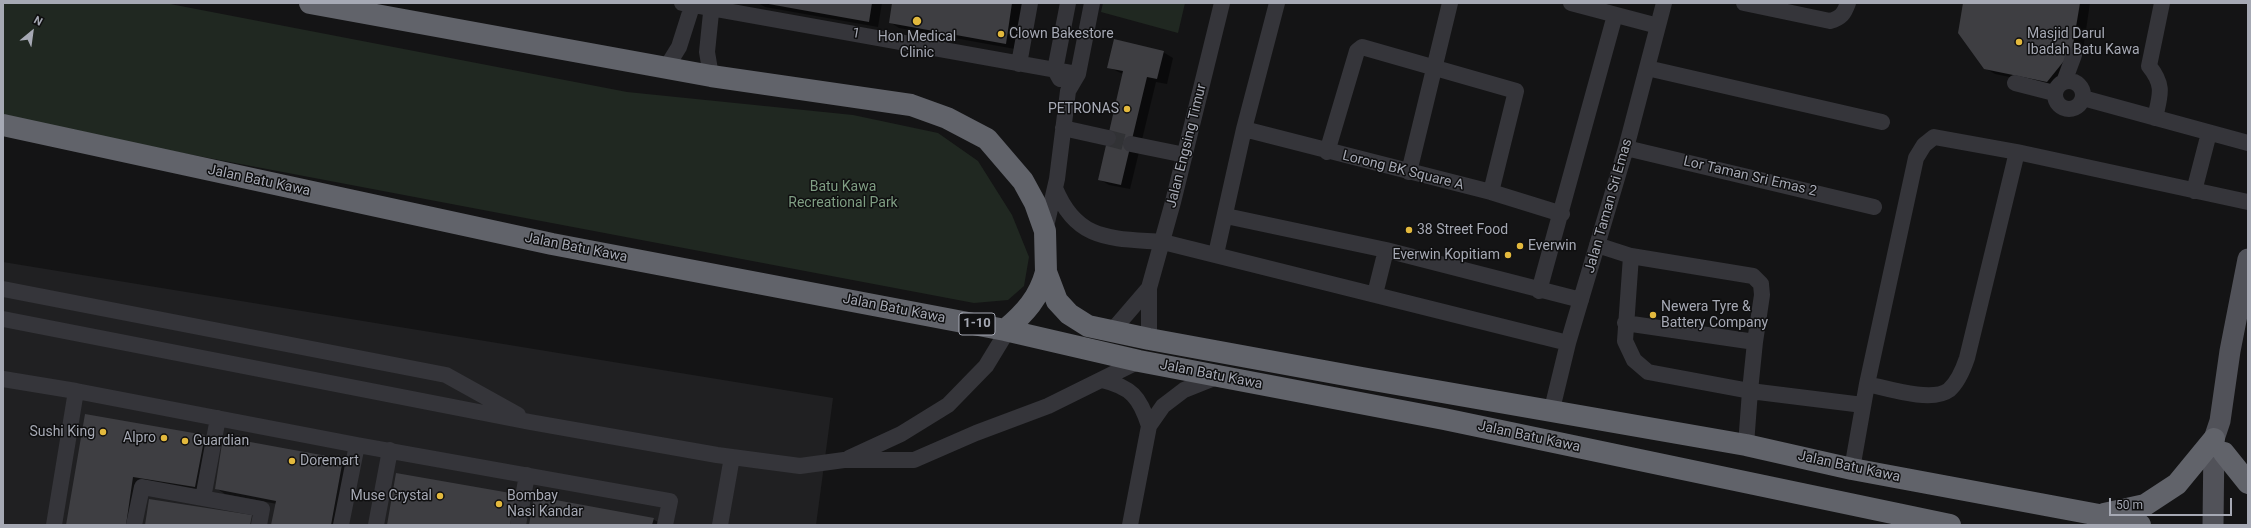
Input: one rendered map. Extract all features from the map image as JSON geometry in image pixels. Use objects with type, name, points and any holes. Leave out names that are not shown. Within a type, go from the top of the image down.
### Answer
[{"type":"highway","name":"Jalan Batu Kawa","points":[[310,3],[711,76],[911,105],[947,118],[987,139],[1023,181],[1035,203],[1045,231],[1046,272],[1057,301],[1069,314],[1088,326],[1149,339],[1362,378],[1552,409],[1746,445],[1852,468],[2099,515],[2140,525]]},
{"type":"highway","name":"Jalan Batu Kawa","points":[[3,125],[552,244],[1006,330],[1139,362],[1444,419],[1950,525]]},
{"type":"highway","points":[[1006,330],[1031,306],[1042,289],[1046,272]]},
{"type":"highway","points":[[2099,515],[2145,505],[2177,484],[2219,438],[2248,483]]},
{"type":"main road","points":[[2213,525],[2219,438],[2230,352],[2248,259]]},
{"type":"main road","points":[[2219,438],[2227,525]]},
{"type":"street","points":[[1019,64],[1030,3]]},
{"type":"street","points":[[1068,3],[1055,70],[1068,91]]},
{"type":"street","points":[[1045,231],[1055,188],[1068,91],[1078,74],[1092,3]]},
{"type":"street","name":"Jalan Engsing Timur","points":[[1149,339],[1149,288],[1163,242],[1222,3]]},
{"type":"street","points":[[1216,254],[1226,216],[1244,129],[1277,3]]},
{"type":"street","points":[[1409,172],[1450,3]]},
{"type":"street","points":[[1571,3],[1658,26]]},
{"type":"street","name":"Jalan Taman Sri Emas","points":[[1552,409],[1568,343],[1626,148],[1664,3]]},
{"type":"street","points":[[1744,3],[1830,21],[1840,18],[1845,12],[1848,3]]},
{"type":"street","points":[[2155,118],[2161,89],[2157,76],[2149,66],[2162,3]]},
{"type":"street","points":[[666,68],[679,47],[689,4]]},
{"type":"street","name":"1","points":[[689,4],[742,8],[1019,64],[1078,74]]},
{"type":"street","points":[[711,6],[707,52],[711,76]]},
{"type":"street","points":[[1539,290],[1562,214],[1615,15]]},
{"type":"street","points":[[1327,152],[1359,48],[1362,47],[1434,66],[1516,91],[1491,192]]},
{"type":"street","points":[[2015,83],[2059,87],[2076,83],[2082,90],[2083,98],[2075,108],[2066,110],[2058,105],[2059,87],[2074,54]]},
{"type":"street","points":[[1647,68],[1882,122]]},
{"type":"street","points":[[2083,98],[2248,143]]},
{"type":"street","points":[[1063,128],[1108,138]]},
{"type":"street","name":"Lorong BK Square A","points":[[1244,129],[1327,152],[1491,192],[1562,214]]},
{"type":"street","points":[[2194,191],[2208,133]]},
{"type":"street","points":[[1852,468],[1867,384],[1916,158],[1924,145],[1934,137],[2017,152],[2248,202]]},
{"type":"street","points":[[1131,144],[1185,155]]},
{"type":"street","name":"Lor Taman Sri Emas 2","points":[[1626,148],[1874,207]]},
{"type":"street","points":[[1867,384],[1934,396],[1948,391],[1956,383],[1967,358],[2017,152]]},
{"type":"street","points":[[1055,188],[1062,204],[1071,216],[1085,228],[1103,236],[1163,242],[1216,254],[1568,343]]},
{"type":"street","points":[[1226,216],[1386,250],[1581,300]]},
{"type":"street","points":[[1597,245],[1631,256],[1753,276],[1761,284],[1762,295],[1755,342],[1746,445]]},
{"type":"street","points":[[1375,294],[1386,250]]},
{"type":"street","points":[[1631,256],[1625,323],[1625,341],[1634,360],[1648,372],[1750,391],[1864,405]]},
{"type":"street","name":"Jalan Engsing Timur","points":[[1112,331],[1149,288]]},
{"type":"street","points":[[3,289],[446,375],[530,422]]},
{"type":"street","points":[[3,319],[530,422],[732,457],[800,466],[844,460],[914,460],[976,433],[1048,406],[1139,362]]},
{"type":"street","points":[[1625,323],[1755,342]]},
{"type":"street","points":[[844,460],[901,434],[948,405],[986,366],[1003,338],[1006,330]]},
{"type":"street","points":[[1130,525],[1149,426],[1163,406],[1184,390],[1219,376]]},
{"type":"street","points":[[3,379],[76,391],[357,445],[670,501],[665,525]]},
{"type":"street","points":[[1102,380],[1120,384],[1128,390],[1143,405],[1149,426]]},
{"type":"street","points":[[54,525],[76,391]]},
{"type":"street","points":[[203,498],[218,418]]},
{"type":"street","points":[[341,525],[357,445]]},
{"type":"street","points":[[376,525],[390,450]]},
{"type":"street","points":[[720,525],[732,457]]},
{"type":"street","points":[[518,525],[527,475]]},
{"type":"street","points":[[134,525],[142,487],[262,509],[260,525]]},
{"type":"shaded area","points":[[3,262],[833,398],[816,525],[3,525]]},
{"type":"green space","name":"Batu Kawa Recreational Park","points":[[3,3],[165,3],[627,92],[853,115],[938,133],[978,161],[1012,215],[1029,257],[1024,286],[1008,300],[974,303],[3,119]]},
{"type":"green space","points":[[1103,3],[1185,3],[1178,33],[1101,12]]},
{"type":"building","points":[[763,3],[872,3],[869,22]]},
{"type":"building","points":[[892,3],[1012,3],[1006,44],[889,23]]},
{"type":"building","name":"Masjid Darul Ibadah Batu Kawa","points":[[1963,3],[2080,3],[2072,51],[2047,82],[1984,69],[1958,33]]},
{"type":"building","name":"PETRONAS","points":[[1114,39],[1164,51],[1157,79],[1147,77],[1121,185],[1098,180],[1123,71],[1107,68]]},
{"type":"building","points":[[85,414],[205,435],[195,487],[133,477],[126,525],[66,525]]},
{"type":"building","points":[[223,437],[343,459],[331,525],[271,525],[276,501],[215,489]]},
{"type":"building","points":[[396,473],[516,494],[510,525],[387,525]]},
{"type":"building","points":[[534,496],[654,518],[652,525],[529,525]]},
{"type":"building","points":[[149,499],[252,515],[250,525],[145,525]]},
{"type":"tunnel","points":[[1108,138],[1131,144]]},
{"type":"place","name":"Hon Medical Clinic","points":[[917,21]]},
{"type":"place","name":"Clown Bakestore","points":[[1001,34]]},
{"type":"place","name":"Masjid Darul Ibadah Batu Kawa","points":[[2019,42]]},
{"type":"place","name":"PETRONAS","points":[[1127,109]]},
{"type":"place","name":"38 Street Food","points":[[1409,230]]},
{"type":"place","name":"Everwin","points":[[1520,246]]},
{"type":"place","name":"Everwin Kopitiam","points":[[1508,255]]},
{"type":"place","name":"Newera Tyre & Battery Company","points":[[1653,315]]},
{"type":"place","name":"Sushi King","points":[[103,432]]},
{"type":"place","name":"Alpro","points":[[164,438]]},
{"type":"place","name":"Guardian","points":[[185,441]]},
{"type":"place","name":"Doremart","points":[[292,461]]},
{"type":"place","name":"Muse Crystal","points":[[440,496]]},
{"type":"place","name":"Bombay Nasi Kandar","points":[[499,504]]}]
